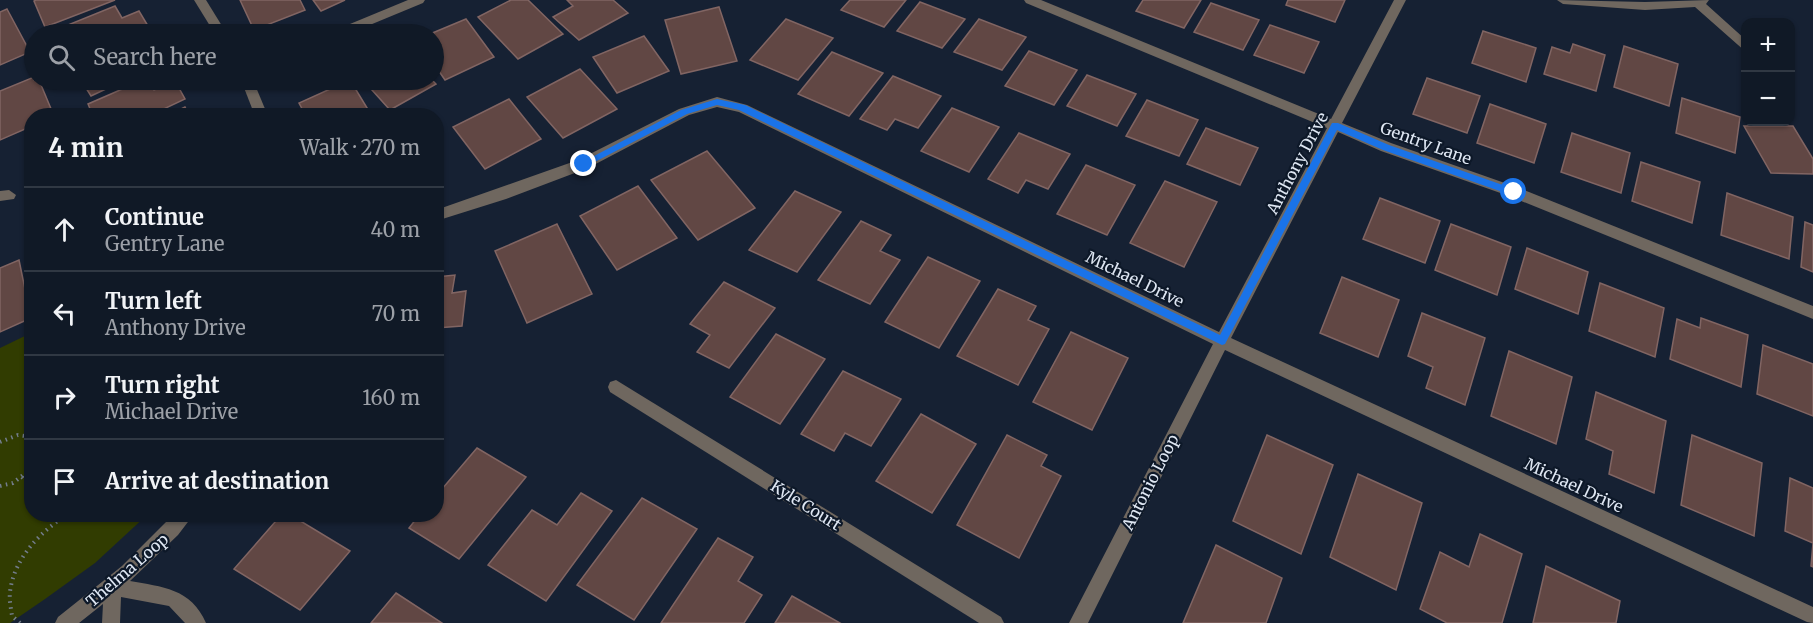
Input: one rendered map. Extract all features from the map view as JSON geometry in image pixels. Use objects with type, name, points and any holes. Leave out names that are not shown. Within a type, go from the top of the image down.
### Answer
[{"type":"street","points":[[200,0],[215,24]]},
{"type":"street","points":[[361,24],[419,0]]},
{"type":"street","name":"Gentry Lane","points":[[1030,0],[1386,147],[1514,192],[1813,313]]},
{"type":"street","name":"Anthony Drive","points":[[1222,341],[1400,0]]},
{"type":"street","points":[[1563,0],[1645,6],[1700,1],[1741,43]]},
{"type":"street","points":[[251,90],[259,108]]},
{"type":"street","name":"Michael Drive","points":[[444,213],[584,164],[684,112],[717,102],[742,108],[1222,341],[1813,616]]},
{"type":"street","name":"Antonio Loop","points":[[1078,623],[1222,341]]},
{"type":"street","name":"Kyle Court","points":[[616,387],[995,623]]},
{"type":"street","name":"Thelma Loop","points":[[64,623],[112,587],[178,522]]},
{"type":"street","points":[[111,623],[112,587],[174,598],[196,623]]},
{"type":"path","points":[[0,442],[24,435]]},
{"type":"path","points":[[0,486],[22,477]]},
{"type":"path","points":[[20,623],[12,616],[10,601],[15,569],[31,547],[56,522]]},
{"type":"green space","points":[[24,336],[24,522],[139,522],[95,563],[10,623],[0,623],[0,348]]},
{"type":"building","points":[[115,0],[53,24],[44,24],[34,1]]},
{"type":"building","points":[[240,0],[300,0],[305,10],[269,24],[251,24]]},
{"type":"building","points":[[313,0],[345,0],[321,11]]},
{"type":"building","points":[[511,0],[528,0],[563,34],[518,59],[478,17]]},
{"type":"building","points":[[567,0],[613,0],[628,13],[579,40],[553,17],[573,6]]},
{"type":"building","points":[[850,0],[906,0],[884,27],[841,10]]},
{"type":"building","points":[[1143,0],[1201,0],[1184,28],[1136,11]]},
{"type":"building","points":[[1288,0],[1345,0],[1335,22],[1286,5]]},
{"type":"building","points":[[920,2],[965,19],[942,48],[897,31]]},
{"type":"building","points":[[1211,3],[1259,20],[1243,50],[1194,32]]},
{"type":"building","points":[[115,6],[122,18],[139,11],[147,24],[70,24]]},
{"type":"building","points":[[719,7],[737,61],[681,74],[665,20]]},
{"type":"building","points":[[7,9],[24,41],[24,55],[0,65],[0,12]]},
{"type":"building","points":[[466,19],[494,57],[445,80],[444,28]]},
{"type":"building","points":[[786,19],[833,38],[798,80],[750,60]]},
{"type":"building","points":[[979,19],[1026,37],[1002,70],[954,52]]},
{"type":"building","points":[[1270,25],[1319,42],[1304,73],[1254,55]]},
{"type":"building","points":[[1483,31],[1536,48],[1526,82],[1472,63]]},
{"type":"building","points":[[644,36],[669,71],[617,93],[593,57]]},
{"type":"building","points":[[1573,44],[1605,55],[1596,91],[1544,74],[1552,47],[1570,53]]},
{"type":"building","points":[[1624,46],[1678,64],[1669,106],[1614,87]]},
{"type":"building","points":[[1029,51],[1077,70],[1054,105],[1005,86]]},
{"type":"building","points":[[832,52],[883,73],[849,116],[798,94]]},
{"type":"building","points":[[580,69],[617,109],[563,138],[527,97]]},
{"type":"building","points":[[1087,75],[1136,94],[1117,126],[1067,106]]},
{"type":"building","points":[[893,76],[941,96],[918,128],[895,119],[887,130],[860,119]]},
{"type":"building","points":[[1427,78],[1480,96],[1467,133],[1413,114]]},
{"type":"building","points":[[24,81],[24,90],[43,90],[51,108],[24,108],[24,130],[0,140],[0,91]]},
{"type":"building","points":[[87,90],[104,90],[91,96]]},
{"type":"building","points":[[120,90],[180,90],[185,99],[166,108],[90,108],[88,104]]},
{"type":"building","points":[[328,90],[356,90],[367,108],[302,108],[299,103]]},
{"type":"building","points":[[372,90],[425,90],[394,108],[388,108]]},
{"type":"building","points":[[1682,98],[1740,117],[1735,153],[1676,133]]},
{"type":"building","points":[[509,99],[541,139],[485,169],[453,127]]},
{"type":"building","points":[[1147,100],[1198,120],[1179,156],[1126,136]]},
{"type":"building","points":[[1490,104],[1546,124],[1534,163],[1477,143]]},
{"type":"building","points":[[952,108],[999,127],[969,172],[921,151]]},
{"type":"building","points":[[1744,126],[1793,126],[1813,159],[1813,174],[1771,173]]},
{"type":"building","points":[[1206,128],[1258,148],[1240,185],[1187,164]]},
{"type":"building","points":[[1019,133],[1070,154],[1048,189],[1026,180],[1018,193],[988,179]]},
{"type":"building","points":[[1572,133],[1630,153],[1621,193],[1561,172]]},
{"type":"building","points":[[707,151],[755,208],[698,240],[651,180]]},
{"type":"building","points":[[1641,162],[1700,182],[1692,223],[1632,201]]},
{"type":"building","points":[[1086,165],[1135,185],[1107,235],[1057,214]]},
{"type":"building","points":[[1165,181],[1217,202],[1184,267],[1130,243]]},
{"type":"building","points":[[638,186],[677,238],[617,270],[580,216]]},
{"type":"building","points":[[795,191],[841,212],[797,272],[749,250]]},
{"type":"building","points":[[1727,193],[1793,217],[1789,259],[1721,235]]},
{"type":"building","points":[[1380,198],[1440,221],[1425,263],[1363,239]]},
{"type":"building","points":[[861,221],[891,235],[880,251],[900,260],[870,304],[818,280]]},
{"type":"building","points":[[1805,222],[1813,225],[1813,272],[1801,267]]},
{"type":"building","points":[[557,224],[592,294],[527,323],[495,251]]},
{"type":"building","points":[[1451,224],[1511,247],[1497,295],[1435,270]]},
{"type":"building","points":[[1527,248],[1588,272],[1578,314],[1515,289]]},
{"type":"building","points":[[928,257],[980,281],[939,348],[885,322]]},
{"type":"building","points":[[19,260],[24,284],[24,321],[0,332],[0,268]]},
{"type":"building","points":[[455,275],[452,293],[466,291],[462,326],[444,327],[444,276]]},
{"type":"building","points":[[1342,277],[1399,300],[1378,357],[1320,333]]},
{"type":"building","points":[[724,282],[775,308],[729,368],[697,352],[710,335],[690,324]]},
{"type":"building","points":[[1600,283],[1664,308],[1655,357],[1589,331]]},
{"type":"building","points":[[998,289],[1036,306],[1028,320],[1049,329],[1018,385],[957,356]]},
{"type":"building","points":[[1422,313],[1485,338],[1465,405],[1426,388],[1433,367],[1408,356]]},
{"type":"building","points":[[1701,318],[1748,335],[1741,387],[1670,359],[1677,319],[1700,328]]},
{"type":"building","points":[[1071,332],[1128,358],[1092,430],[1033,402]]},
{"type":"building","points":[[776,334],[825,359],[780,424],[730,397]]},
{"type":"building","points":[[1763,345],[1813,364],[1813,416],[1757,394]]},
{"type":"building","points":[[1509,351],[1572,377],[1556,444],[1491,416]]},
{"type":"building","points":[[843,371],[901,399],[871,446],[845,433],[834,451],[801,434]]},
{"type":"building","points":[[1596,392],[1666,421],[1654,493],[1609,474],[1613,451],[1586,439]]},
{"type":"building","points":[[921,414],[976,444],[932,513],[876,481]]},
{"type":"building","points":[[1007,435],[1047,455],[1041,466],[1061,476],[1019,558],[957,525]]},
{"type":"building","points":[[1267,435],[1333,465],[1301,554],[1233,521]]},
{"type":"building","points":[[1692,435],[1762,463],[1754,536],[1681,505]]},
{"type":"building","points":[[477,448],[526,477],[459,559],[409,528],[414,522],[444,522],[444,487]]},
{"type":"building","points":[[1358,474],[1422,503],[1396,590],[1330,557]]},
{"type":"building","points":[[1790,478],[1813,488],[1813,543],[1785,531]]},
{"type":"building","points":[[581,493],[612,511],[546,601],[488,565],[532,510],[557,525]]},
{"type":"building","points":[[642,498],[697,529],[634,620],[577,585]]},
{"type":"building","points":[[275,522],[302,522],[350,551],[300,610],[234,569]]},
{"type":"building","points":[[1480,534],[1522,554],[1502,623],[1447,623],[1420,609],[1440,552],[1469,567]]},
{"type":"building","points":[[718,538],[753,557],[738,581],[762,595],[744,623],[661,623]]},
{"type":"building","points":[[1813,543],[1813,567],[1811,566]]},
{"type":"building","points":[[1216,545],[1282,578],[1266,623],[1183,623]]},
{"type":"building","points":[[1546,566],[1620,601],[1616,623],[1533,623]]},
{"type":"building","points":[[396,593],[442,623],[371,623]]},
{"type":"building","points":[[792,596],[840,623],[775,623]]},
{"type":"route","points":[[584,164],[684,112],[717,102],[742,108],[1222,341],[1335,126],[1386,147],[1514,192]]}]
